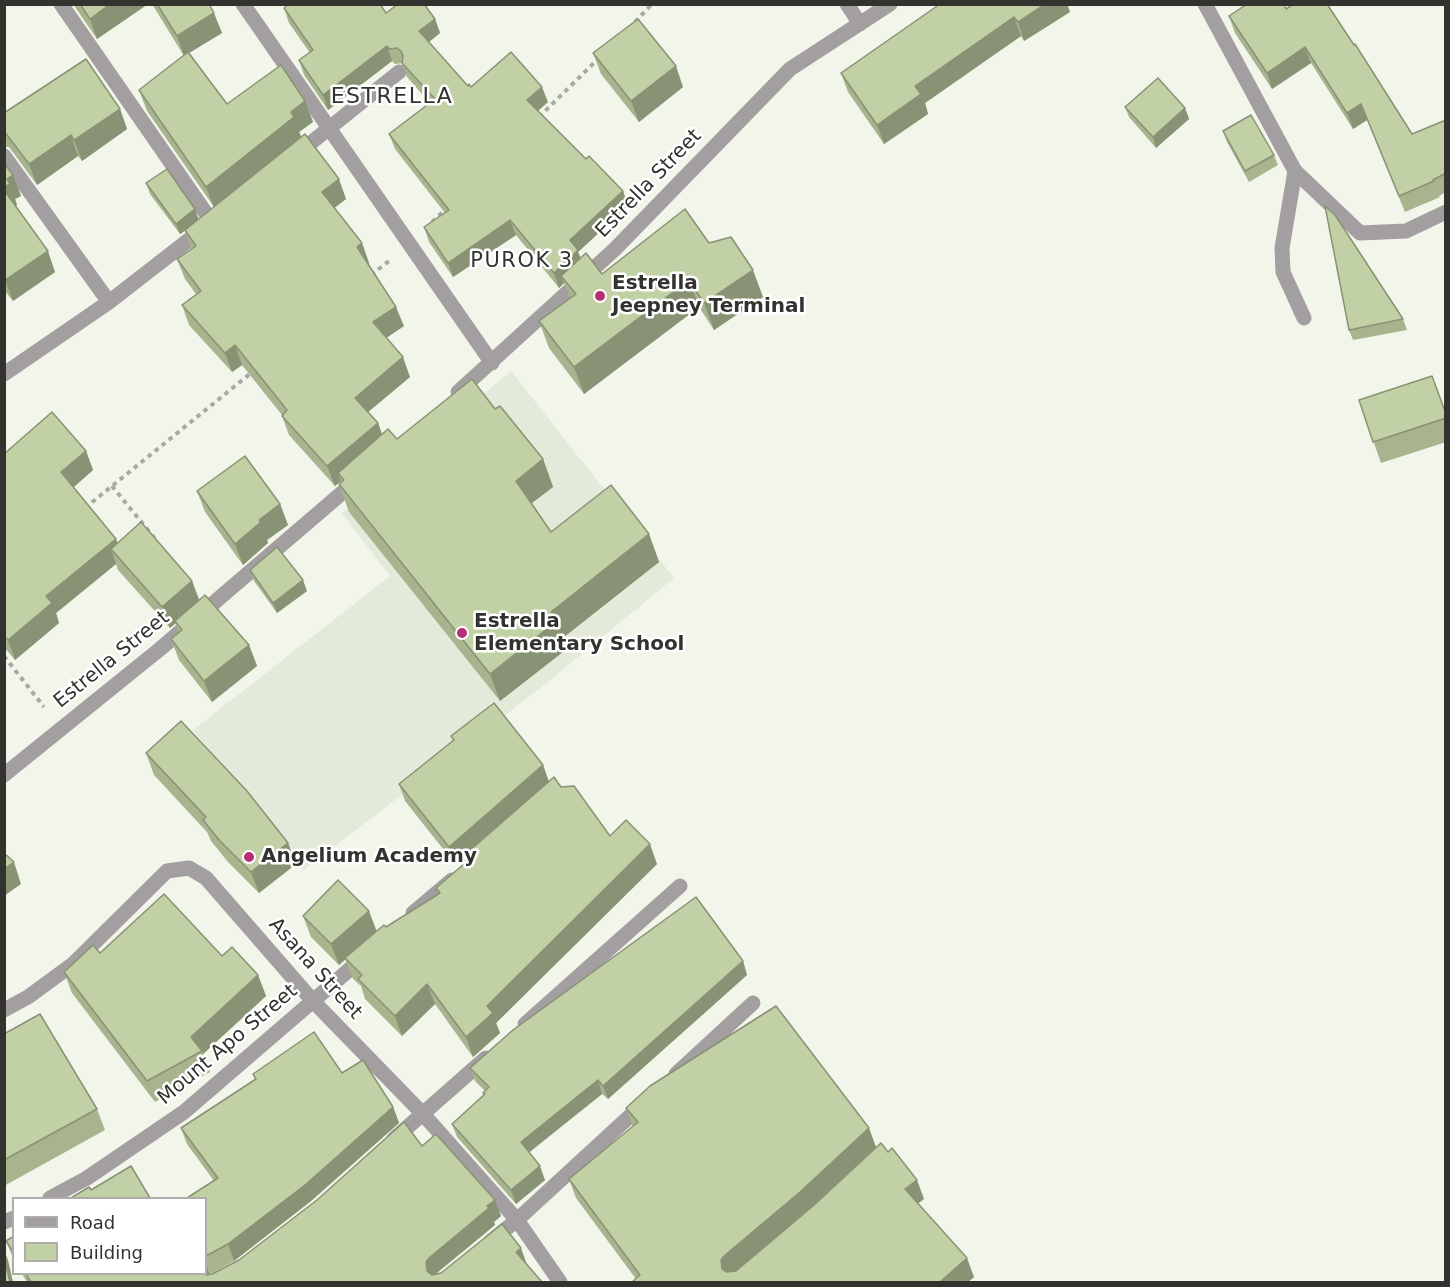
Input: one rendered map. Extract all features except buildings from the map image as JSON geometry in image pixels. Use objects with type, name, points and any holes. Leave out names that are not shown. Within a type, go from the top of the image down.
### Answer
[{"type":"street","points":[[4,374],[108,302],[217,218],[61,4]]},
{"type":"street","points":[[243,4],[492,363]]},
{"type":"street","points":[[847,4],[860,24]]},
{"type":"street","name":"Estrella Street","points":[[448,400],[492,363],[615,249],[790,69],[890,4]]},
{"type":"street","points":[[1205,4],[1295,171],[1359,233],[1406,231],[1446,212]]},
{"type":"street","points":[[284,164],[399,72]]},
{"type":"street","points":[[4,156],[108,302]]},
{"type":"street","points":[[1295,171],[1282,248],[1283,272],[1304,318]]},
{"type":"street","name":"Estrella Street","points":[[4,775],[160,649],[370,469]]},
{"type":"street","name":"Asana Street","points":[[4,1011],[28,997],[73,964],[167,871],[189,868],[206,878],[313,1001],[423,1114],[517,1220],[560,1282]]},
{"type":"street","points":[[403,922],[466,868]]},
{"type":"street","points":[[512,1035],[680,886]]},
{"type":"street","name":"Mount Apo Street","points":[[52,1197],[87,1178],[184,1112],[376,946]]},
{"type":"street","points":[[483,1248],[517,1220],[753,1003]]},
{"type":"street","points":[[388,1146],[494,1051]]},
{"type":"path","points":[[633,25],[652,4]]},
{"type":"path","points":[[531,125],[604,54]]},
{"type":"path","points":[[363,282],[410,244],[450,205]]},
{"type":"path","points":[[76,514],[251,373]]},
{"type":"path","points":[[112,486],[157,541]]},
{"type":"path","points":[[4,656],[61,729]]},
{"type":"shaded area","name":"Estrella Elementary School","points":[[511,371],[674,578],[539,689],[304,870],[193,730],[390,576],[342,513]]},
{"type":"place","name":"Estrella Jeepney Terminal","points":[[600,296]]},
{"type":"place","name":"Estrella Elementary School","points":[[462,633]]},
{"type":"place","name":"Angelium Academy","points":[[249,857]]},
{"type":"district","name":"ESTRELLA","points":[[392,97]]},
{"type":"district","name":"PUROK 3","points":[[522,262]]}]
